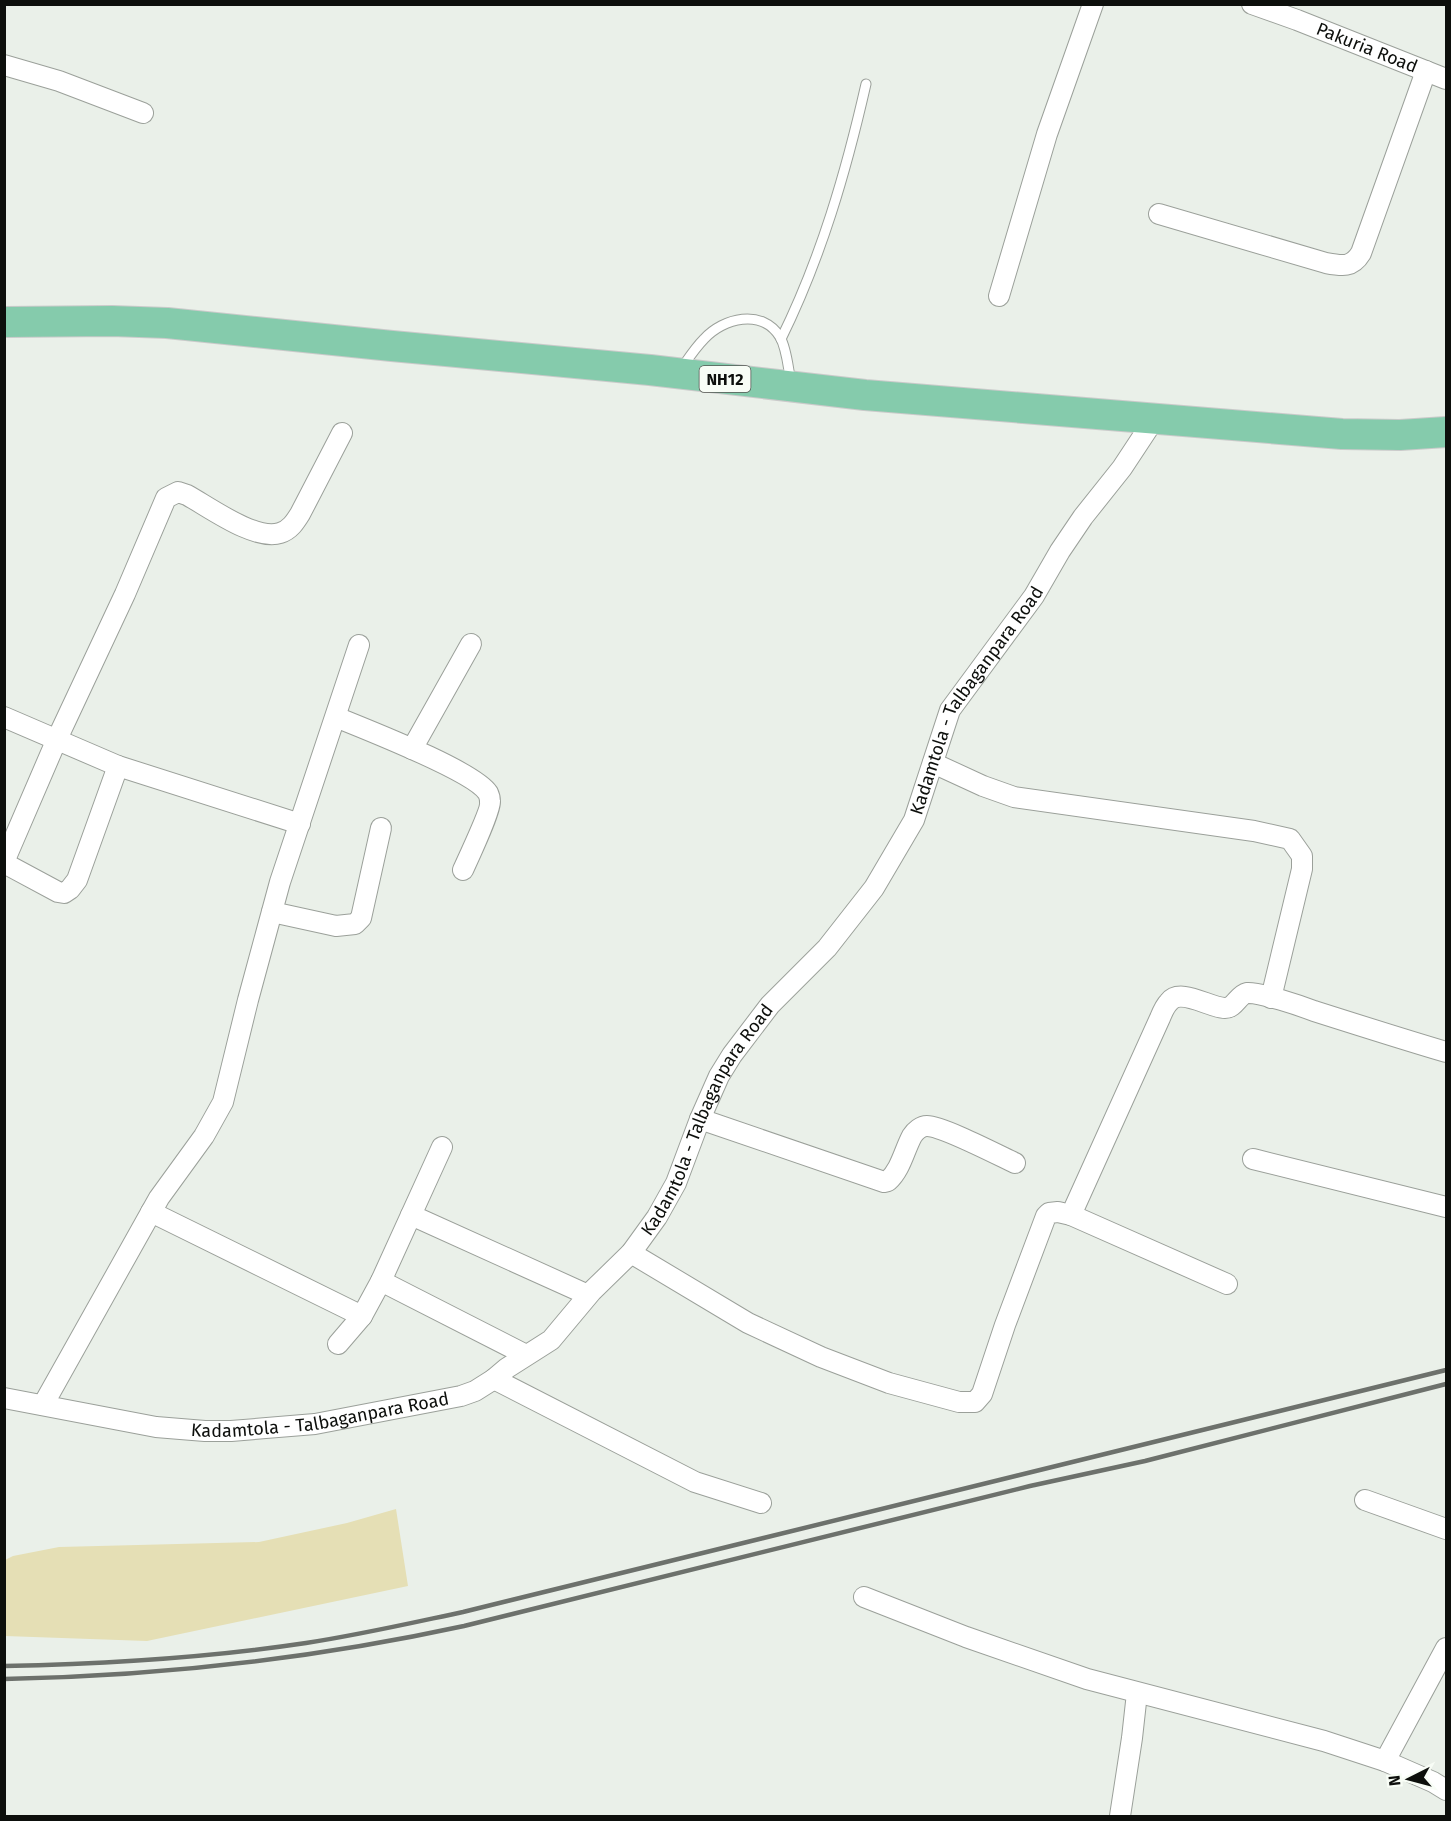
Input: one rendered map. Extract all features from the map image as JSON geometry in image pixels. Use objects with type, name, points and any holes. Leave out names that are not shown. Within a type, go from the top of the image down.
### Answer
[{"type":"main road","name":"NH12","points":[[4,322],[167,323],[678,373],[865,395],[1342,434],[1400,435],[1446,432]]},
{"type":"street","points":[[999,296],[1047,134],[1093,4]]},
{"type":"street","name":"Pakuria Road","points":[[1252,4],[1446,79]]},
{"type":"street","points":[[4,65],[59,81],[143,113]]},
{"type":"street","points":[[1159,214],[1326,263],[1346,266],[1352,264],[1360,253],[1426,71]]},
{"type":"street","name":"Kadamtola - Talbaganpara Road","points":[[4,1398],[156,1427],[231,1431],[315,1424],[445,1400],[475,1391],[551,1340],[588,1295],[631,1253],[657,1217],[676,1183],[719,1076],[738,1046],[770,1005],[827,948],[874,888],[914,820],[950,710],[1028,604],[1083,517],[1122,468],[1155,418]]},
{"type":"street","points":[[118,766],[77,880],[70,889],[64,893],[58,892],[4,862],[166,498],[178,492],[188,495],[259,533],[281,533],[292,526],[300,514],[342,432]]},
{"type":"street","points":[[412,749],[471,644]]},
{"type":"street","points":[[43,1405],[159,1198],[204,1136],[223,1102],[272,912],[359,645]]},
{"type":"street","points":[[4,717],[118,766],[300,824]]},
{"type":"street","points":[[336,717],[412,749],[466,777],[488,793],[490,807],[463,870]]},
{"type":"street","points":[[933,763],[983,786],[1014,797],[1243,830],[1290,839],[1302,856],[1302,869],[1271,998]]},
{"type":"street","points":[[272,912],[336,926],[355,924],[361,918],[381,828]]},
{"type":"street","points":[[1071,1215],[1160,1018],[1170,1000],[1175,997],[1185,997],[1224,1008],[1233,1005],[1247,993],[1271,998],[1446,1052]]},
{"type":"street","points":[[700,1119],[884,1182],[888,1181],[897,1169],[913,1134],[919,1128],[928,1126],[1015,1162]]},
{"type":"street","points":[[338,1344],[362,1316],[381,1281],[442,1147]]},
{"type":"street","points":[[1253,1159],[1446,1207]]},
{"type":"street","points":[[151,1212],[362,1316]]},
{"type":"street","points":[[631,1253],[747,1323],[821,1357],[889,1383],[968,1403],[975,1402],[982,1394],[1005,1324],[1049,1213],[1058,1212],[1071,1215],[1227,1284]]},
{"type":"street","points":[[411,1215],[588,1295]]},
{"type":"street","points":[[381,1281],[526,1355]]},
{"type":"street","points":[[494,1379],[695,1482],[761,1503]]},
{"type":"street","points":[[1365,1500],[1446,1529]]},
{"type":"street","points":[[864,1596],[977,1641],[1087,1679],[1324,1741],[1385,1761],[1446,1788]]},
{"type":"street","points":[[1385,1761],[1446,1648]]},
{"type":"street","points":[[1120,1816],[1137,1693]]},
{"type":"lane","points":[[781,339],[814,266],[836,200],[866,84]]},
{"type":"lane","points":[[678,373],[704,339],[719,327],[749,318],[759,320],[773,329],[781,339],[792,387]]},
{"type":"shaded area","points":[[396,1509],[408,1586],[147,1641],[5,1636],[5,1560],[13,1556],[59,1547],[259,1542],[347,1523]]},
{"type":"railway","points":[[4,1666],[118,1662],[193,1656],[306,1643],[385,1629],[463,1612],[1446,1370]]},
{"type":"railway","points":[[4,1679],[178,1670],[236,1664],[407,1638],[464,1626],[1030,1486],[1145,1461],[1446,1384]]}]
